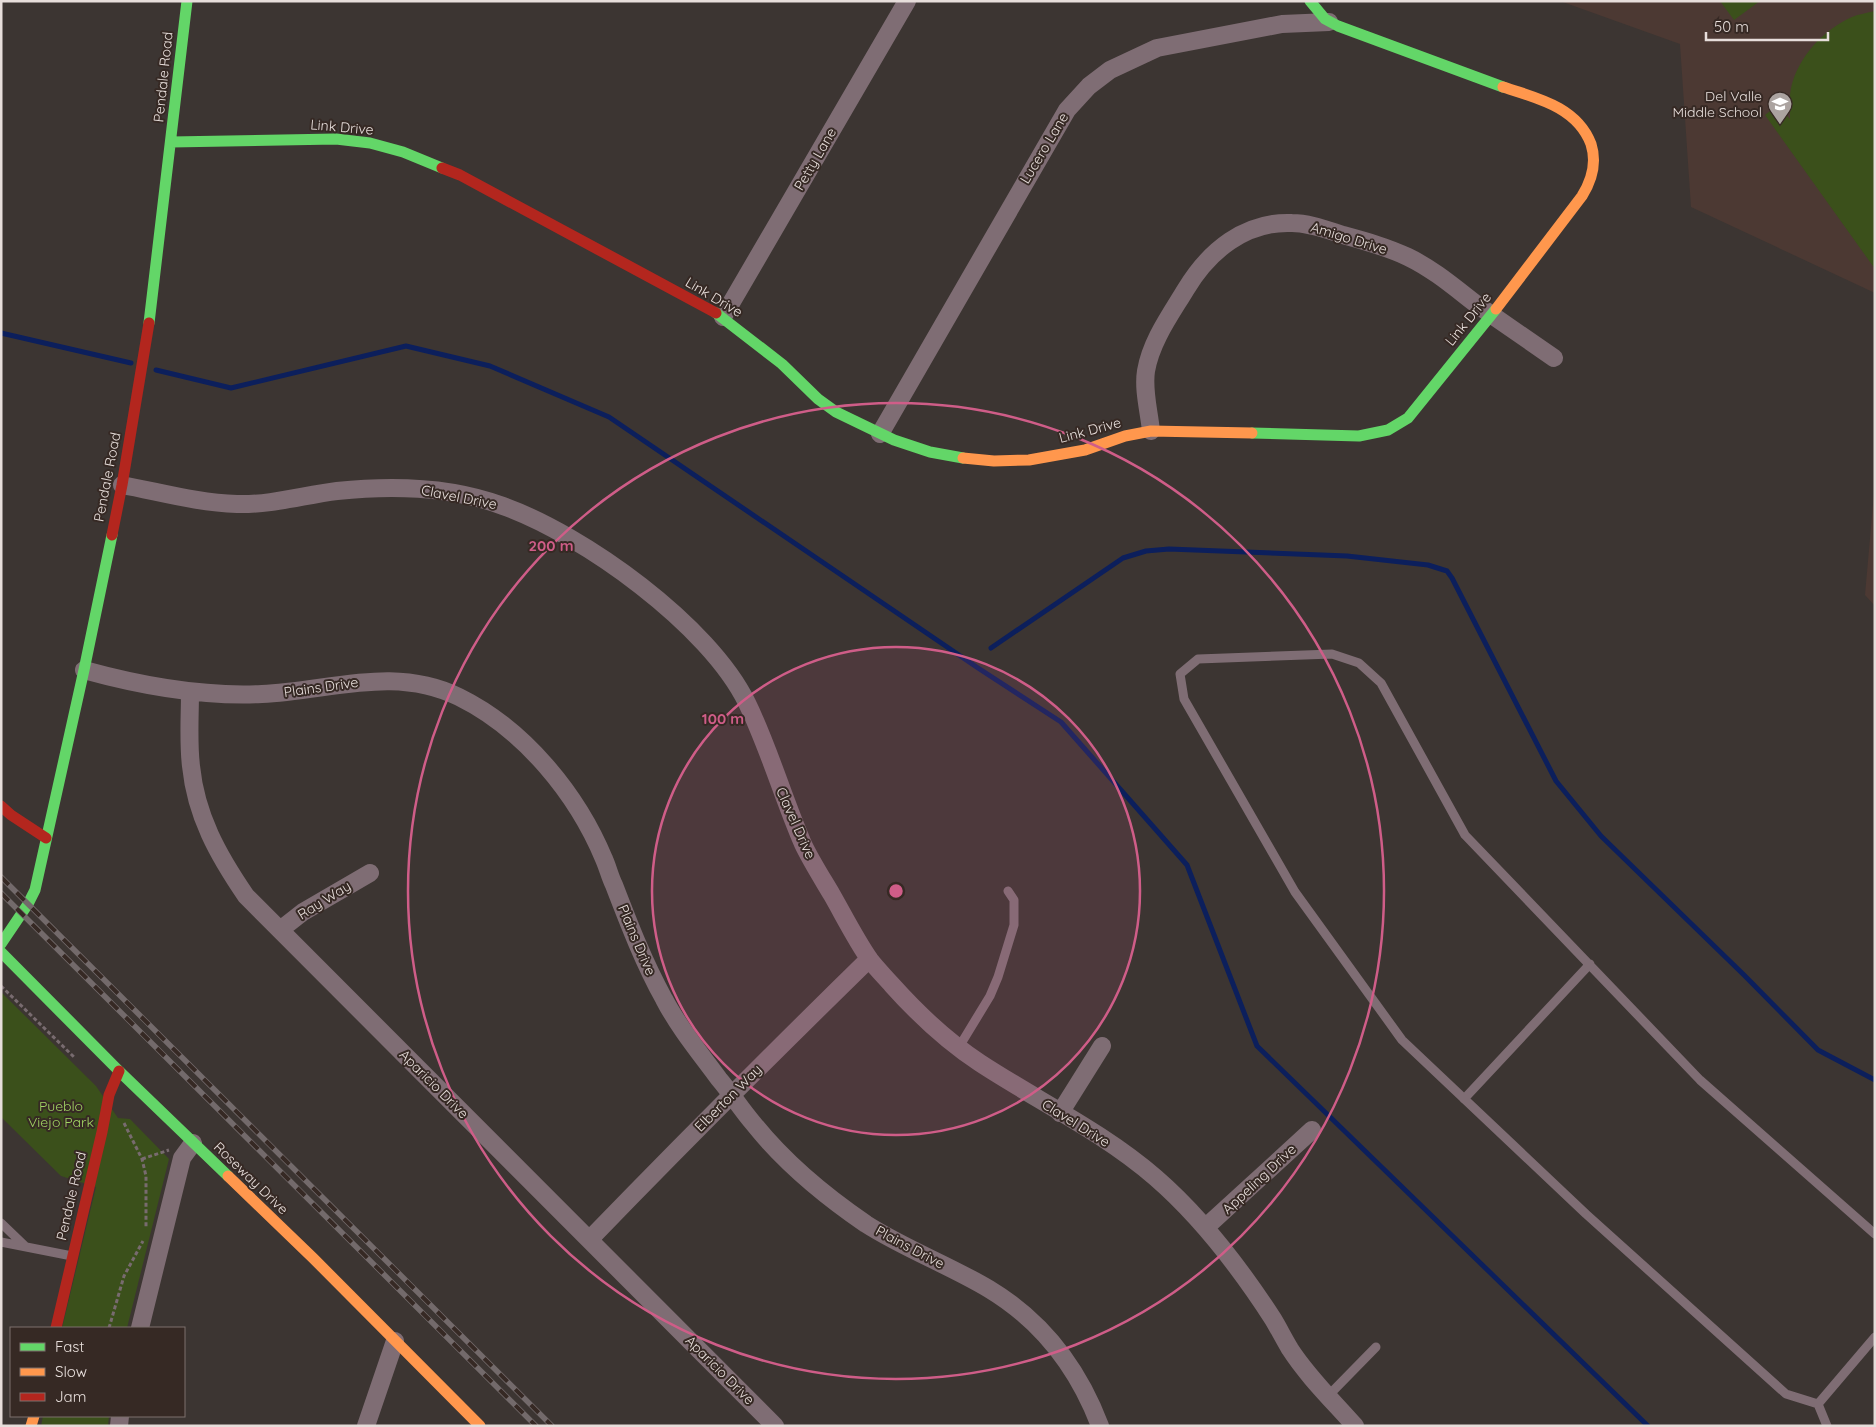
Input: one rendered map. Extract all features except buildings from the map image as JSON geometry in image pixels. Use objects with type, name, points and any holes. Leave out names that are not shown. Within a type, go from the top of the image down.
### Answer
[{"type":"street","name":"Pendale Road","points":[[1,944],[28,904],[35,890],[84,670],[122,485],[146,347],[186,1]]},
{"type":"street","name":"Petty Lane","points":[[723,317],[907,1]]},
{"type":"street","name":"Link Drive","points":[[171,142],[336,139],[370,143],[403,152],[460,175],[723,317],[782,364],[818,399],[836,412],[880,434],[930,452],[994,461],[1029,460],[1085,450],[1125,436],[1152,431],[1359,436],[1388,430],[1408,418],[1558,229],[1588,185],[1593,172],[1594,158],[1585,130],[1575,118],[1553,104],[1468,75],[1329,22],[1310,1]]},
{"type":"street","name":"Lucero Lane","points":[[880,434],[1067,110],[1089,86],[1110,70],[1156,48],[1282,24],[1329,22]]},
{"type":"street","name":"Amigo Drive","points":[[1152,431],[1147,400],[1146,370],[1160,333],[1197,271],[1214,253],[1228,241],[1263,225],[1291,223],[1312,226],[1370,243],[1407,257],[1432,271],[1491,315],[1554,358]]},
{"type":"street","name":"Clavel Drive","points":[[122,485],[201,501],[238,504],[276,502],[335,491],[393,487],[426,488],[467,495],[501,505],[560,533],[601,558],[655,596],[719,660],[746,701],[805,848],[869,958],[896,990],[959,1047],[978,1061],[1118,1149],[1156,1178],[1206,1227],[1240,1270],[1290,1348],[1328,1396],[1355,1426]]},
{"type":"street","name":"Plains Drive","points":[[84,670],[145,686],[190,692],[258,694],[299,691],[356,681],[402,682],[422,685],[456,696],[480,708],[506,726],[529,748],[566,791],[584,820],[604,859],[632,930],[665,1002],[691,1041],[751,1121],[778,1152],[832,1199],[867,1224],[905,1246],[989,1289],[1038,1326],[1075,1374],[1089,1397],[1100,1426]]},
{"type":"street","name":"Aparicio Drive","points":[[190,692],[191,765],[195,791],[215,849],[246,896],[776,1426]]},
{"type":"street","points":[[1,806],[11,815],[46,838]]},
{"type":"street","name":"Ray Way","points":[[280,930],[303,912],[370,873]]},
{"type":"street","name":"Roseway Drive","points":[[1,952],[118,1070],[313,1258],[480,1426]]},
{"type":"street","name":"Elberton Way","points":[[590,1239],[678,1148],[869,958]]},
{"type":"street","points":[[1060,1112],[1102,1046]]},
{"type":"street","name":"Pendale Road","points":[[56,1327],[108,1095],[118,1070]]},
{"type":"street","name":"Appeling Drive","points":[[1206,1227],[1312,1130]]},
{"type":"street","points":[[140,1327],[182,1158],[194,1143]]},
{"type":"street","points":[[366,1426],[395,1341]]},
{"type":"lane","points":[[1818,1404],[1786,1394],[1586,1214],[1402,1040],[1295,892],[1184,699],[1180,674],[1198,659],[1332,654],[1359,663],[1381,683],[1465,835],[1700,1080],[1875,1234]]},
{"type":"lane","points":[[959,1047],[990,996],[1014,925],[1014,900],[1008,891]]},
{"type":"lane","points":[[1464,1099],[1590,964]]},
{"type":"lane","points":[[1,1223],[26,1248]]},
{"type":"lane","points":[[1,1242],[73,1256]]},
{"type":"lane","points":[[1818,1404],[1875,1337]]},
{"type":"lane","points":[[1328,1396],[1376,1347]]},
{"type":"lane","points":[[1818,1404],[1827,1426]]},
{"type":"path","points":[[1,986],[75,1059]]},
{"type":"path","points":[[108,1095],[122,1112],[120,1116],[142,1159],[146,1176],[147,1225],[142,1243],[124,1276],[109,1327]]},
{"type":"path","points":[[142,1159],[170,1149]]},
{"type":"shaded area","name":"Del Valle Middle School","points":[[1560,1],[1875,1],[1875,293],[1691,207],[1680,44]]},
{"type":"shaded area","points":[[1875,482],[1875,606],[1865,595]]},
{"type":"green space","points":[[1720,1],[1760,1],[1734,20]]},
{"type":"green space","points":[[1875,11],[1875,269],[1765,115],[1778,105],[1790,119],[1790,92],[1794,77],[1813,46],[1831,29],[1841,23],[1855,16]]},
{"type":"green space","name":"Pueblo Viejo Park","points":[[1,992],[96,1086],[118,1118],[130,1119],[169,1159],[127,1327],[62,1327],[96,1187],[61,1176],[1,1117]]},
{"type":"green space","points":[[43,1417],[109,1417],[108,1426],[41,1426]]},
{"type":"waterway","points":[[1,333],[131,363]]},
{"type":"waterway","points":[[156,370],[231,388],[406,346],[490,366],[609,417],[978,668],[1061,722],[1187,865],[1257,1046],[1648,1426]]},
{"type":"waterway","points":[[991,648],[1123,558],[1146,551],[1169,549],[1347,556],[1428,565],[1447,571],[1556,781],[1601,836],[1818,1050],[1875,1080]]},
{"type":"railway","points":[[1,877],[552,1426]]},
{"type":"railway","points":[[1,893],[536,1426]]},
{"type":"traffic: fast","points":[[149,323],[187,1]]},
{"type":"traffic: fast","points":[[1310,1],[1325,19],[1338,26],[1503,87]]},
{"type":"traffic: fast","points":[[171,142],[336,139],[370,143],[403,152],[442,168]]},
{"type":"traffic: fast","points":[[1252,433],[1359,436],[1388,430],[1408,418],[1496,309]]},
{"type":"traffic: fast","points":[[716,313],[782,364],[818,399],[836,412],[894,440],[930,452],[963,458]]},
{"type":"traffic: fast","points":[[1,944],[28,904],[35,890],[112,535]]},
{"type":"traffic: fast","points":[[1,952],[119,1071],[228,1176]]},
{"type":"traffic: slow","points":[[1496,309],[1582,196],[1591,178],[1594,158],[1591,144],[1585,131],[1566,113],[1542,100],[1503,87]]},
{"type":"traffic: slow","points":[[963,458],[994,461],[1029,460],[1085,450],[1125,436],[1151,431],[1252,433]]},
{"type":"traffic: slow","points":[[228,1176],[313,1258],[480,1426]]},
{"type":"traffic: slow","points":[[31,1426],[34,1417]]},
{"type":"traffic: jam","points":[[442,168],[460,175],[716,313]]},
{"type":"traffic: jam","points":[[112,535],[149,323]]},
{"type":"traffic: jam","points":[[1,806],[11,815],[46,838]]},
{"type":"traffic: jam","points":[[56,1327],[109,1095],[119,1071]]},
{"type":"place","name":"Del Valle Middle School","points":[[1780,125]]}]
